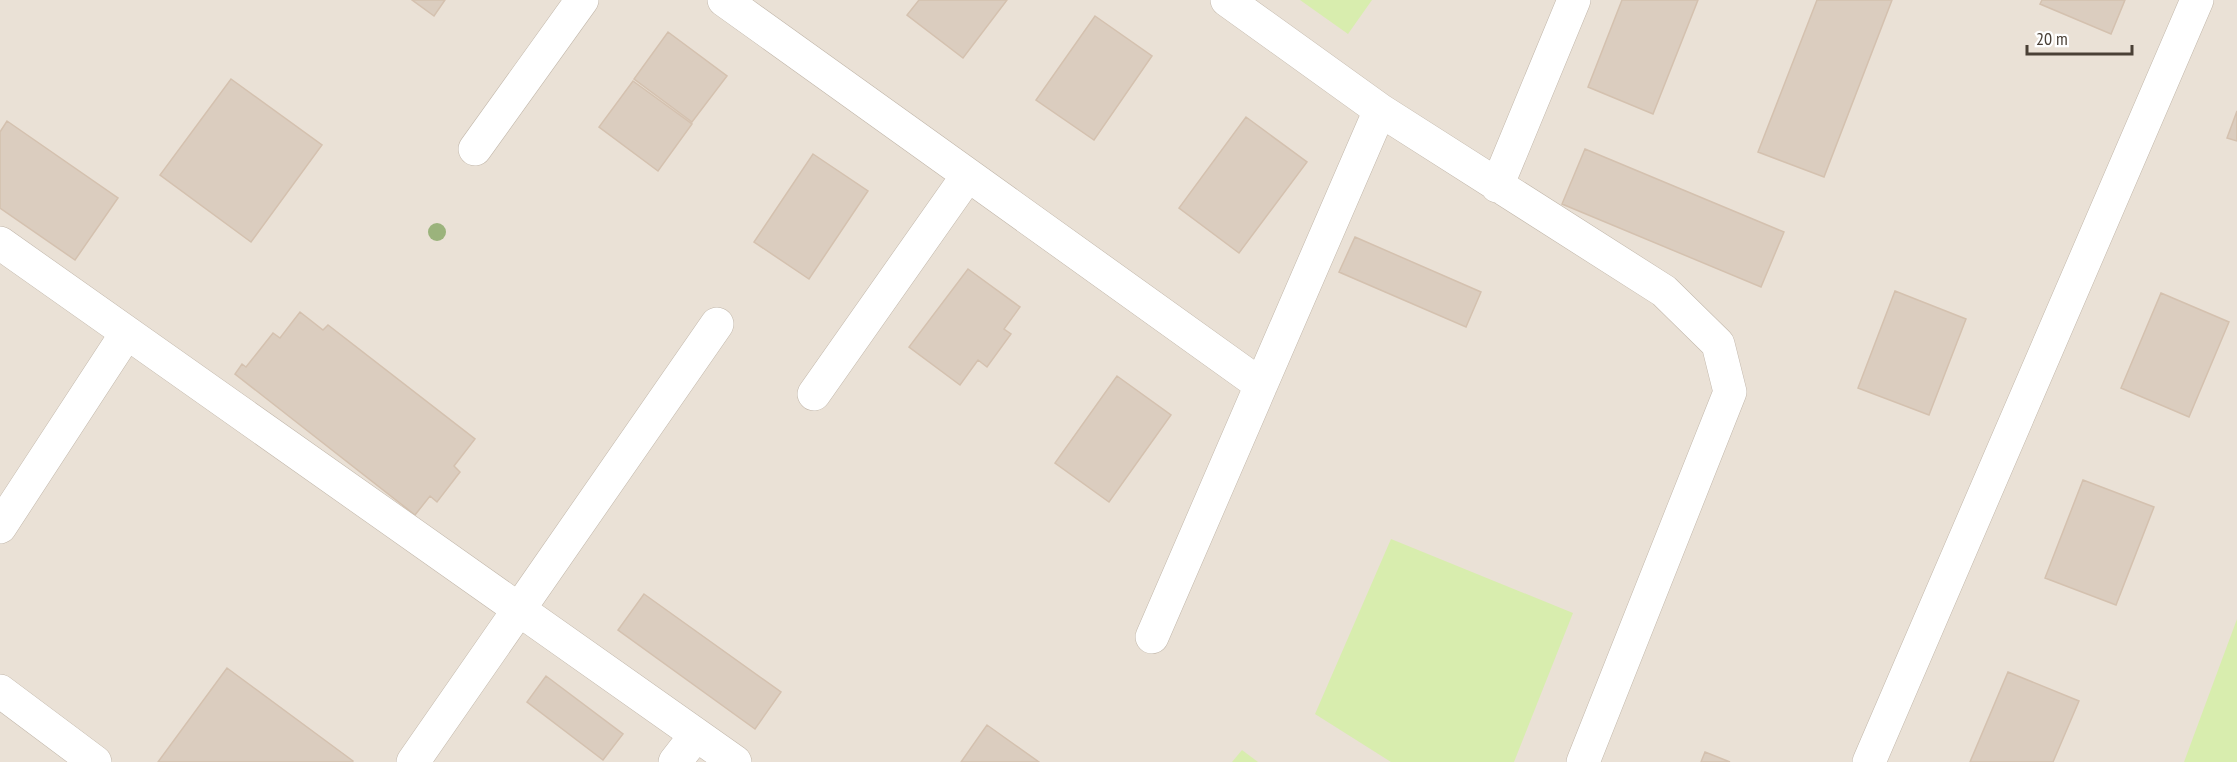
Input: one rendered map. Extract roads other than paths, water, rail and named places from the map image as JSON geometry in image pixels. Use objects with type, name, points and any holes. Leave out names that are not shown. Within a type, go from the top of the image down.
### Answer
[{"type":"lane","points":[[475,149],[582,0]]},
{"type":"lane","points":[[724,0],[1261,385]]},
{"type":"lane","points":[[1227,0],[1380,110],[1664,291],[1718,344],[1730,392],[1583,762]]},
{"type":"lane","points":[[1497,186],[1574,0]]},
{"type":"lane","points":[[1869,762],[2197,0]]},
{"type":"lane","points":[[1152,637],[1380,110]]},
{"type":"lane","points":[[814,394],[968,175]]},
{"type":"lane","points":[[0,243],[735,762]]},
{"type":"lane","points":[[413,762],[717,324]]},
{"type":"lane","points":[[0,527],[126,334]]},
{"type":"lane","points":[[0,691],[95,762]]},
{"type":"lane","points":[[675,762],[696,735]]}]
